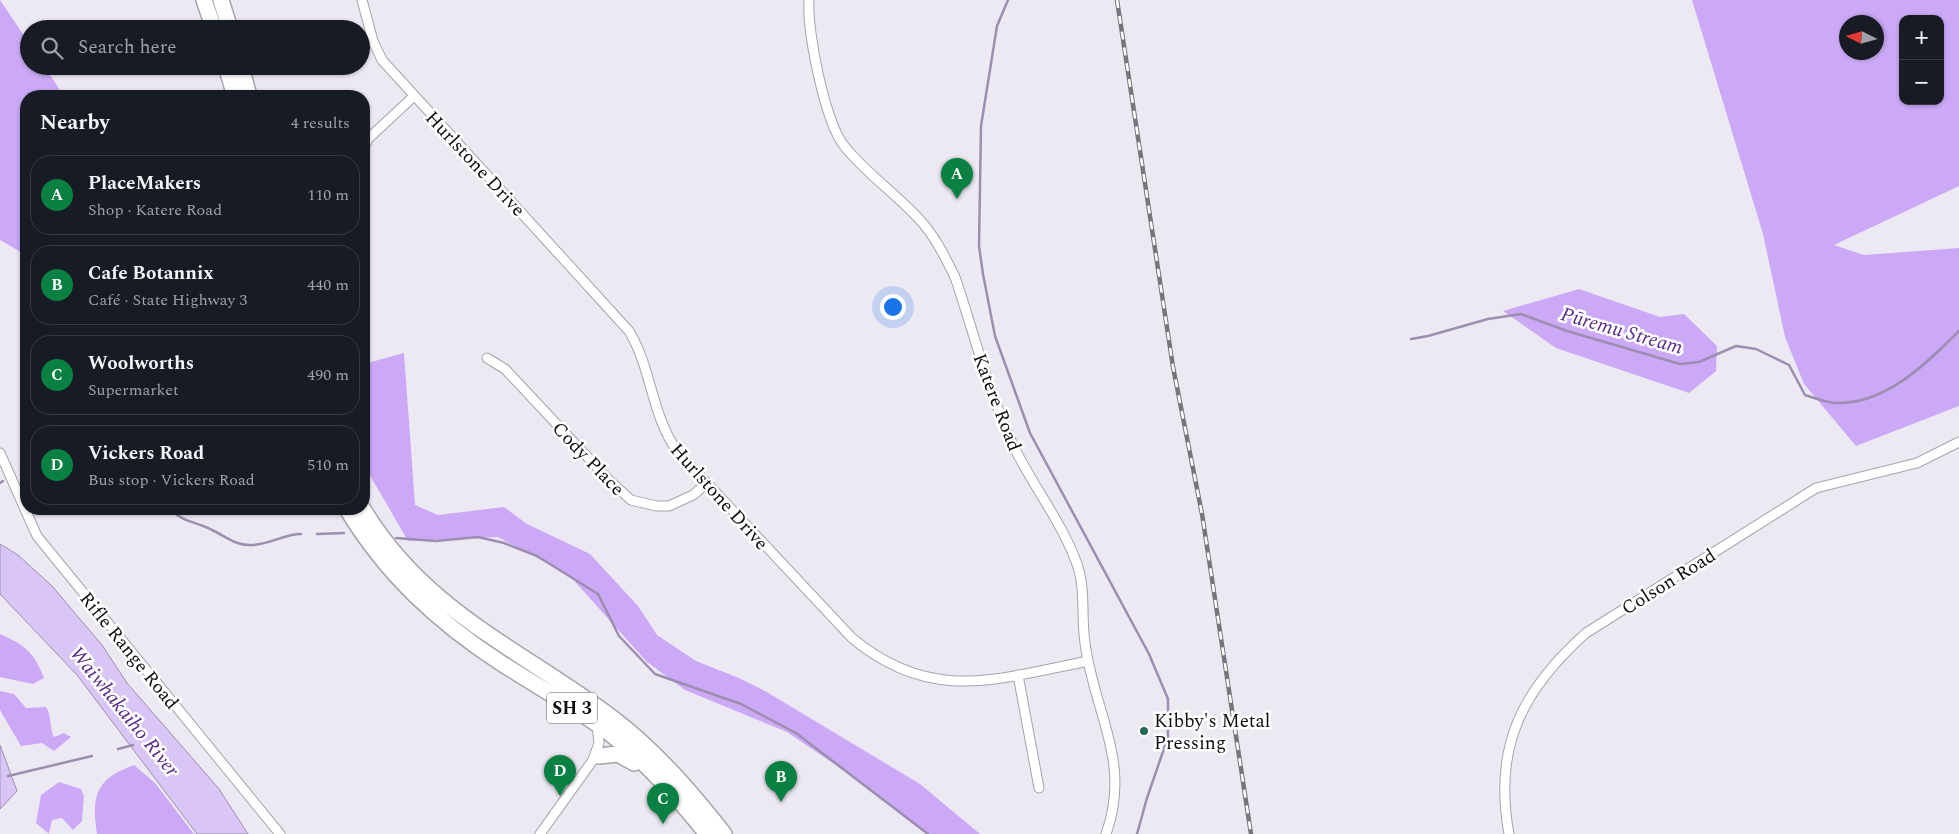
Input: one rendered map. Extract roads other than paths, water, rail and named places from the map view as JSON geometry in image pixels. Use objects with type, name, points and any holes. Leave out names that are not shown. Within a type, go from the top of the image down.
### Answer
[{"type":"highway","points":[[221,0],[227,20]]},
{"type":"highway","points":[[206,3],[211,20]]},
{"type":"highway","points":[[228,75],[232,90]]},
{"type":"highway","points":[[243,75],[247,90]]},
{"type":"highway","name":"SH 3","points":[[351,515],[384,562],[435,615],[487,653],[611,734],[638,756],[707,834]]},
{"type":"highway","name":"SH 3","points":[[367,515],[399,560],[456,612],[612,717],[644,744],[676,776],[724,834]]},
{"type":"highway","points":[[596,758],[612,753],[625,756],[656,784],[676,797]]},
{"type":"street","name":"Hurlstone Drive","points":[[362,0],[368,20]]},
{"type":"street","name":"Katere Road","points":[[810,0],[813,44],[826,102],[838,136],[859,163],[919,219],[945,256],[955,277],[998,412],[1028,474],[1074,557],[1082,590],[1083,620],[1088,661],[1112,745],[1116,768],[1114,804],[1106,834]]},
{"type":"street","name":"Hurlstone Drive","points":[[370,27],[377,51],[382,60],[622,322],[636,343],[660,423],[667,437],[836,622],[871,654],[912,674],[935,680],[972,681],[1088,661]]},
{"type":"street","points":[[370,137],[414,96]]},
{"type":"street","name":"Cody Place","points":[[487,358],[505,369],[608,480],[631,500],[656,506],[669,506],[687,498],[707,483]]},
{"type":"street","name":"Colson Road","points":[[1509,834],[1504,783],[1512,735],[1530,695],[1554,663],[1580,638],[1816,488],[1917,463],[1959,442]]},
{"type":"street","name":"Rifle Range Road","points":[[0,453],[20,498]]},
{"type":"street","name":"Rifle Range Road","points":[[28,515],[37,536],[280,834]]},
{"type":"street","points":[[1018,674],[1039,788]]},
{"type":"street","points":[[540,834],[610,741],[612,717]]},
{"type":"street","points":[[596,758],[598,743],[597,724]]},
{"type":"water","name":"Waiwhakaiho River","points":[[0,544],[18,555],[52,586],[102,645],[127,683],[219,789],[248,834],[197,834],[77,675],[0,594]]},
{"type":"water","points":[[0,745],[17,791],[0,809]]},
{"type":"waterway","points":[[1008,0],[997,26],[981,126],[979,246],[983,274],[995,336],[1030,433],[1149,654],[1168,699],[1168,737],[1137,834]]},
{"type":"waterway","name":"Pūremu Stream","points":[[1411,339],[1488,319],[1521,314],[1567,331],[1680,364],[1699,362],[1736,346],[1756,349],[1789,365],[1805,395],[1835,403],[1853,402],[1888,390],[1918,369],[1959,331]]},
{"type":"waterway","points":[[178,515],[240,544],[246,545],[258,545],[301,534]]},
{"type":"waterway","points":[[317,534],[344,533]]},
{"type":"waterway","points":[[396,538],[436,541],[478,537],[504,543],[537,556],[598,594],[619,636],[655,674],[741,704],[796,733],[928,834]]},
{"type":"waterway","name":"Waiwhakaiho River","points":[[118,749],[133,745]]},
{"type":"waterway","points":[[8,776],[92,756]]},
{"type":"railway","points":[[1117,0],[1173,367],[1202,514],[1251,834]]},
{"type":"place","name":"PlaceMakers","points":[[957,199]]},
{"type":"place","name":"Kibby's Metal Pressing","points":[[1144,731]]},
{"type":"place","name":"Vickers Road","points":[[560,796]]},
{"type":"place","name":"Cafe Botannix","points":[[781,802]]},
{"type":"place","name":"Woolworths","points":[[663,824]]}]
